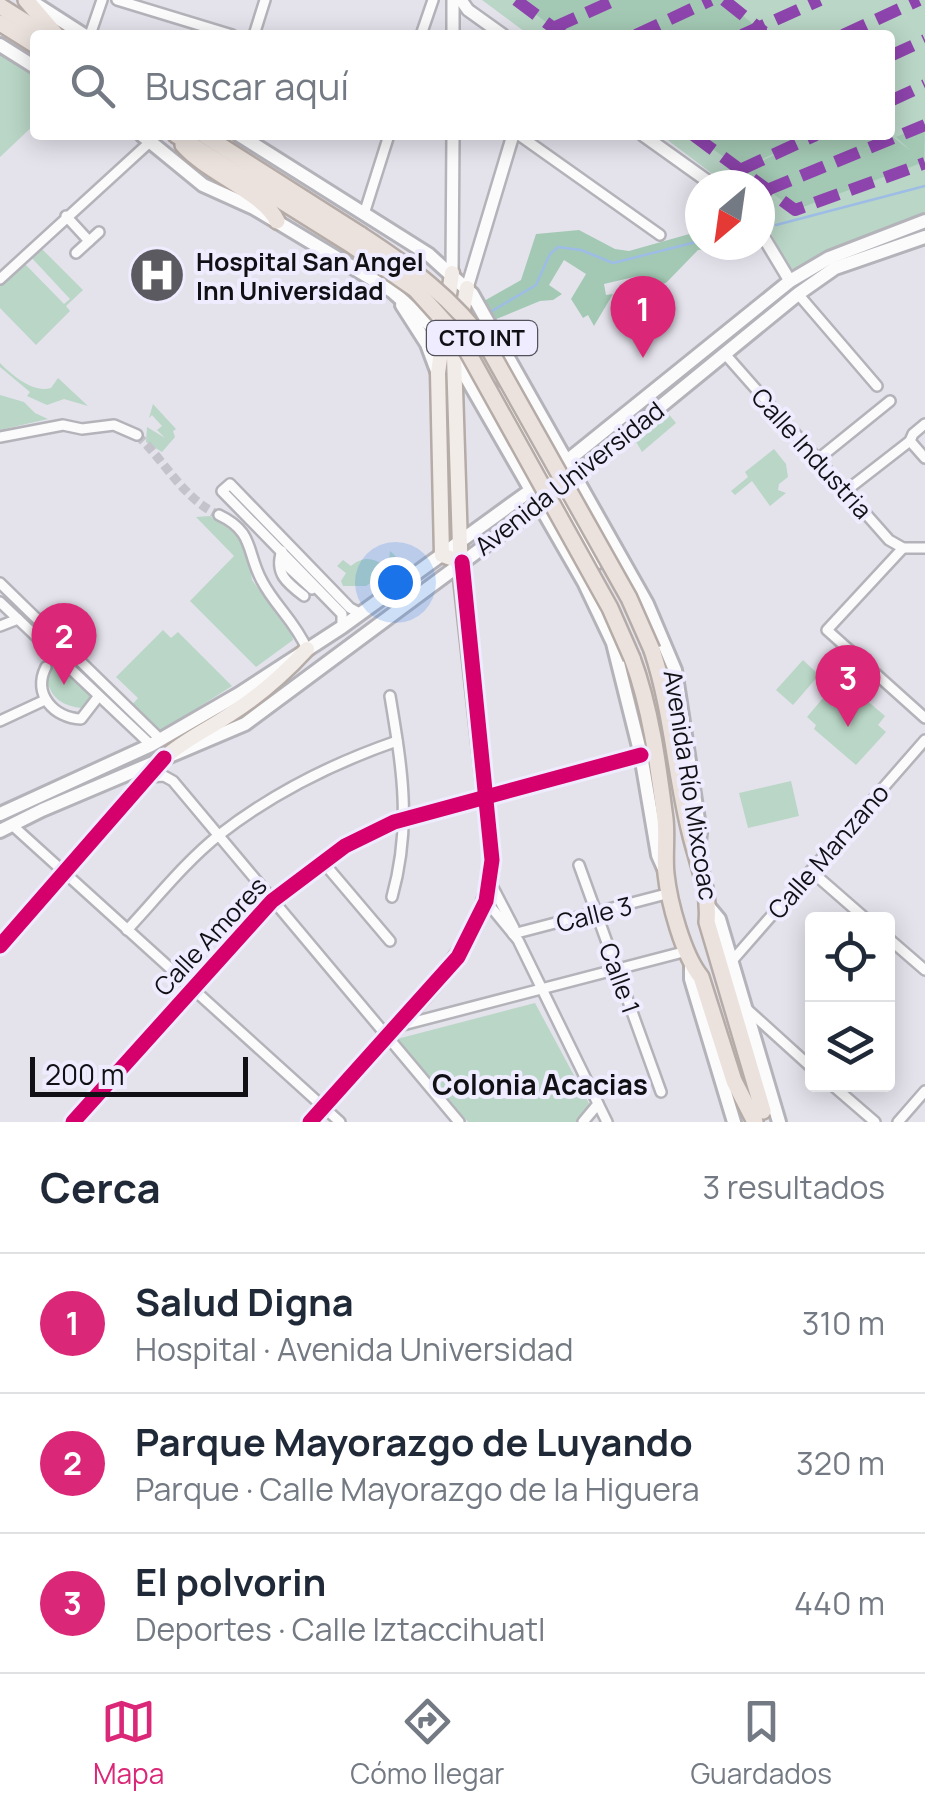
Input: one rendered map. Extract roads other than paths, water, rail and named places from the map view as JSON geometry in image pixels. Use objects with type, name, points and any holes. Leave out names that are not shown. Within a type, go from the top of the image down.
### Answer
[{"type":"highway","points":[[27,0],[52,30]]},
{"type":"highway","points":[[0,6],[38,30]]},
{"type":"highway","points":[[0,23],[30,43]]},
{"type":"highway","points":[[179,140],[198,162],[270,208],[277,220]]},
{"type":"highway","name":"CTO INT","points":[[184,140],[357,241]]},
{"type":"highway","name":"CTO INT","points":[[211,140],[357,241],[416,289],[452,327],[629,598],[652,650],[664,693],[690,836],[697,854]]},
{"type":"highway","name":"CTO INT","points":[[553,483],[632,658],[650,723],[665,822],[666,873]]},
{"type":"highway","name":"Avenida Río Mixcoac","points":[[697,854],[709,907]]},
{"type":"highway","name":"Avenida Río Mixcoac","points":[[666,873],[688,957]]},
{"type":"highway","name":"CTO INT","points":[[709,907],[708,922],[759,1116]]},
{"type":"highway","name":"CTO INT","points":[[688,957],[701,977],[734,1081],[759,1116]]},
{"type":"main road","points":[[27,0],[78,30]]},
{"type":"main road","points":[[0,45],[30,64]]},
{"type":"main road","name":"CTO INT","points":[[149,140],[203,185],[277,220],[390,289],[442,338],[473,386],[553,483]]},
{"type":"main road","name":"CTO INT","points":[[247,140],[407,241],[452,272],[467,288],[553,483]]},
{"type":"main road","name":"Avenida Universidad","points":[[164,758],[245,724],[462,562],[790,281],[829,258],[925,221]]},
{"type":"main road","name":"Avenida Universidad","points":[[0,814],[156,742],[307,649],[553,483],[835,268],[925,237]]},
{"type":"main road","points":[[407,241],[412,254],[410,266],[390,289],[428,344],[438,373]]},
{"type":"main road","points":[[452,272],[438,373],[442,556],[462,562]]},
{"type":"main road","points":[[310,1122],[458,957],[486,901],[490,882],[461,542],[454,356],[467,288]]},
{"type":"main road","points":[[473,386],[487,386],[504,398],[598,562]]},
{"type":"main road","name":"Avenida Río Mixcoac","points":[[553,483],[625,564],[647,604],[674,670],[700,833],[697,854]]},
{"type":"main road","name":"Avenida Río Mixcoac","points":[[553,483],[584,582],[612,643],[641,756],[658,855],[666,873]]},
{"type":"main road","points":[[584,582],[589,569],[598,562],[611,559],[625,564]]},
{"type":"main road","points":[[6,828],[144,772],[188,738],[240,708],[284,674],[307,649]]},
{"type":"main road","points":[[0,946],[64,874],[144,772],[156,742]]},
{"type":"main road","name":"Avenida Río Mixcoac","points":[[709,907],[720,920],[779,1122]]},
{"type":"main road","name":"Avenida Río Mixcoac","points":[[688,957],[691,980],[734,1122]]},
{"type":"street","points":[[89,30],[102,0]]},
{"type":"street","points":[[117,0],[216,30]]},
{"type":"street","points":[[255,30],[264,0]]},
{"type":"street","points":[[424,30],[433,0]]},
{"type":"street","points":[[453,0],[453,30]]},
{"type":"street","points":[[461,0],[468,10],[496,30]]},
{"type":"street","points":[[0,279],[145,140]]},
{"type":"street","points":[[364,214],[387,140]]},
{"type":"street","points":[[452,272],[453,140]]},
{"type":"street","points":[[467,288],[514,140]]},
{"type":"street","points":[[526,140],[660,235]]},
{"type":"street","points":[[650,140],[692,170]]},
{"type":"street","points":[[66,216],[89,241]]},
{"type":"street","points":[[76,253],[99,232]]},
{"type":"street","points":[[775,256],[790,281]]},
{"type":"street","points":[[798,294],[878,386]]},
{"type":"street","name":"Calle Industria","points":[[725,354],[889,540],[903,548]]},
{"type":"street","points":[[817,460],[890,401]]},
{"type":"street","points":[[849,492],[925,424]]},
{"type":"street","points":[[0,437],[64,425],[82,429],[120,427],[138,435]]},
{"type":"street","points":[[910,441],[925,458]]},
{"type":"street","points":[[313,587],[230,484],[222,491],[313,587],[342,614],[342,627]]},
{"type":"street","points":[[220,515],[245,535],[262,582],[286,611],[307,649]]},
{"type":"street","points":[[925,548],[903,548],[827,630],[925,718]]},
{"type":"street","points":[[281,553],[278,564],[282,577],[313,587],[361,614]]},
{"type":"street","points":[[0,583],[156,742]]},
{"type":"street","points":[[0,602],[98,696],[156,742]]},
{"type":"street","points":[[0,626],[18,618]]},
{"type":"street","points":[[46,667],[40,682],[46,700],[60,713],[76,719],[85,717],[98,696]]},
{"type":"street","points":[[390,696],[406,818],[402,863],[392,898]]},
{"type":"street","points":[[0,721],[46,700]]},
{"type":"street","points":[[127,930],[217,836],[306,779],[397,740]]},
{"type":"street","name":"Calle Manzano","points":[[732,962],[925,740]]},
{"type":"street","name":"Calle Amores","points":[[73,1122],[272,902],[372,830],[641,756]]},
{"type":"street","points":[[144,772],[173,782],[272,902],[391,1032],[459,1122]]},
{"type":"street","points":[[6,828],[64,874],[340,1122]]},
{"type":"street","points":[[323,862],[390,941]]},
{"type":"street","name":"Calle 1","points":[[578,865],[661,1092]]},
{"type":"street","points":[[811,871],[857,912]]},
{"type":"street","points":[[490,882],[607,1122]]},
{"type":"street","name":"Calle 3","points":[[516,936],[670,893]]},
{"type":"street","points":[[486,901],[516,936]]},
{"type":"street","points":[[895,944],[925,970]]},
{"type":"street","points":[[391,1032],[618,970],[688,957]]},
{"type":"street","points":[[744,1005],[805,1062]]},
{"type":"street","points":[[756,1043],[768,1040],[791,1050]]},
{"type":"street","points":[[898,1122],[925,1091]]},
{"type":"street","points":[[840,1092],[875,1122]]},
{"type":"street","points":[[583,1122],[598,1104]]},
{"type":"waterway","points":[[776,225],[925,186]]},
{"type":"waterway","points":[[492,311],[536,285],[550,254],[558,247],[581,250],[613,263],[685,245]]},
{"type":"tunnel","points":[[137,435],[195,500],[219,515]]},
{"type":"place","name":"Hospital San Angel Inn Universidad","points":[[157,275]]},
{"type":"place","name":"Salud Digna","points":[[643,358]]},
{"type":"place","name":"Parque Mayorazgo de Luyando","points":[[64,685]]},
{"type":"place","name":"El polvorin","points":[[848,727]]},
{"type":"district","name":"Colonia Acacias","points":[[540,1084]]}]
